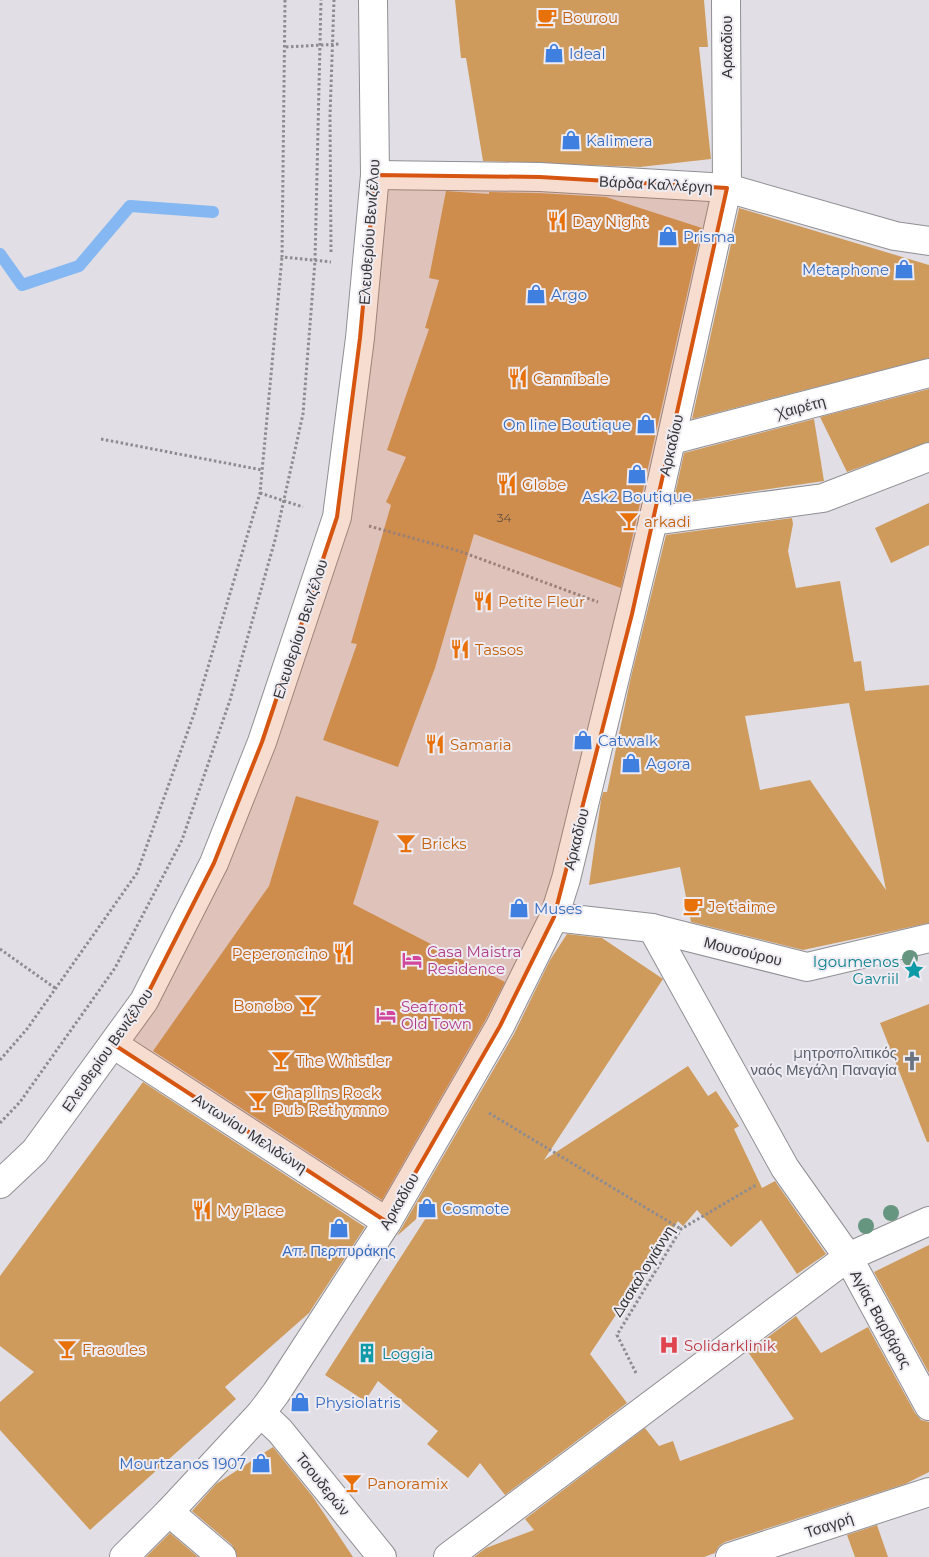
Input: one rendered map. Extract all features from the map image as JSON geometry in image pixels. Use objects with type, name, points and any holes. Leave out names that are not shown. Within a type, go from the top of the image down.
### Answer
[{"type":"street","name":"Ελευθερίου Βενιζέλου","points":[[0,1184],[35,1151],[144,1001],[214,863],[262,742],[337,517],[360,338],[376,175],[372,44],[373,0]]},
{"type":"street","name":"Αρκαδίου","points":[[124,1557],[170,1512],[262,1413],[388,1222],[500,1026],[554,917],[566,880],[632,614],[727,188],[726,0]]},
{"type":"street","name":"Βάρδα Καλλέργη","points":[[376,175],[540,177],[727,188],[895,236],[929,241]]},
{"type":"street","name":"Χαιρέτη","points":[[672,440],[929,373]]},
{"type":"street","points":[[654,521],[823,498],[929,457]]},
{"type":"street","name":"Μουσούρου","points":[[554,917],[652,928],[807,967],[929,938]]},
{"type":"street","name":"Αγίας Βαρβάρας","points":[[652,928],[785,1168],[848,1257],[929,1406]]},
{"type":"street","name":"Αντωνίου Μελιδώνη","points":[[113,1044],[388,1222]]},
{"type":"street","points":[[448,1557],[848,1257],[929,1221]]},
{"type":"street","name":"Τσουδερών","points":[[262,1413],[280,1431],[382,1557]]},
{"type":"street","name":"Τσαγρή","points":[[730,1557],[929,1492]]},
{"type":"street","points":[[170,1512],[222,1557]]},
{"type":"path","points":[[0,1060],[27,1028],[137,873],[194,714],[260,493],[282,257],[286,47],[284,0]]},
{"type":"path","points":[[0,1123],[20,1102],[115,968],[182,840],[230,700],[275,540],[303,414],[315,261],[321,0]]},
{"type":"path","points":[[330,271],[334,0]]},
{"type":"path","points":[[286,47],[372,44]]},
{"type":"path","points":[[282,257],[330,262]]},
{"type":"path","points":[[101,439],[262,470]]},
{"type":"path","points":[[260,493],[304,508],[459,550],[632,614]]},
{"type":"path","points":[[301,517],[305,498]]},
{"type":"path","points":[[0,950],[55,988]]},
{"type":"path","points":[[460,1095],[680,1229]]},
{"type":"path","name":"Δασκαλογιάννη","points":[[653,1405],[617,1335],[680,1229],[785,1168]]},
{"type":"highlighted area","points":[[375,175],[540,177],[727,188],[632,614],[554,917],[500,1026],[387,1222],[113,1044],[144,1001],[214,863],[262,742],[337,517],[360,338]]},
{"type":"building","points":[[455,0],[704,0],[708,47],[699,47],[711,159],[640,167],[483,161],[466,58],[461,58]]},
{"type":"building","points":[[446,191],[606,197],[702,228],[621,588],[474,534],[435,668],[398,767],[323,740],[357,644],[351,643],[391,505],[386,502],[406,457],[387,450],[429,329],[425,328],[439,280],[429,278]]},
{"type":"building","points":[[739,208],[929,265],[929,358],[692,419]]},
{"type":"building","points":[[929,389],[929,442],[847,472],[820,417]]},
{"type":"building","points":[[814,419],[824,481],[673,503],[684,453]]},
{"type":"building","points":[[929,503],[929,545],[891,563],[875,528]]},
{"type":"building","points":[[792,518],[793,524],[788,551],[796,588],[840,581],[854,662],[861,661],[865,691],[929,685],[929,923],[803,950],[691,922],[680,867],[589,885],[601,800],[603,792],[607,792],[630,681],[666,535]],"holes":[[[849,703],[886,890],[810,780],[760,790],[745,716]]]},
{"type":"building","points":[[296,796],[379,821],[353,904],[505,982],[486,1019],[382,1200],[153,1051],[269,886]]},
{"type":"building","points":[[567,934],[602,938],[663,979],[544,1160],[688,1066],[708,1096],[716,1091],[739,1126],[734,1129],[762,1188],[775,1181],[826,1254],[797,1274],[761,1220],[731,1247],[697,1210],[683,1226],[678,1221],[590,1354],[627,1403],[505,1495],[480,1463],[468,1478],[427,1444],[438,1431],[378,1381],[365,1401],[325,1375],[433,1207],[431,1206],[397,1236],[514,1034],[550,960]]},
{"type":"building","name":"μητροπολιτικός ναός Μεγάλη Παναγία","points":[[929,1004],[929,1142],[927,1142],[880,1023]]},
{"type":"building","points":[[143,1082],[365,1227],[309,1313],[225,1387],[236,1399],[90,1530],[0,1430],[0,1402],[34,1372],[0,1346],[0,1276]]},
{"type":"building","points":[[929,1245],[929,1373],[874,1272]]},
{"type":"building","points":[[796,1316],[821,1353],[868,1327],[915,1413],[921,1420],[929,1422],[929,1472],[905,1484],[725,1542],[719,1546],[715,1553],[704,1557],[474,1557],[486,1548],[534,1530],[525,1519],[645,1428],[659,1446],[673,1441],[680,1461],[794,1419],[748,1352]]},
{"type":"building","points":[[273,1447],[313,1497],[353,1557],[237,1557],[232,1545],[192,1511],[216,1484]]},
{"type":"building","points":[[877,1525],[888,1557],[855,1557],[847,1535]]},
{"type":"building","points":[[170,1533],[198,1557],[146,1557]]},
{"type":"waterway","points":[[0,254],[22,285],[79,266],[130,206],[213,212]]},
{"type":"place","name":"Bourou","points":[[547,17]]},
{"type":"place","name":"Ideal","points":[[554,53]]},
{"type":"place","name":"Kalimera","points":[[571,140]]},
{"type":"place","name":"Day Night","points":[[557,221]]},
{"type":"place","name":"Prisma","points":[[668,236]]},
{"type":"place","name":"Metaphone","points":[[904,269]]},
{"type":"place","name":"Argo","points":[[536,294]]},
{"type":"place","name":"Cannibale","points":[[518,378]]},
{"type":"place","name":"On line Boutique","points":[[646,424]]},
{"type":"place","name":"Ask2 Boutique","points":[[637,474]]},
{"type":"place","name":"Globe","points":[[507,484]]},
{"type":"place","name":"arkadi","points":[[629,521]]},
{"type":"place","name":"Petite Fleur","points":[[483,601]]},
{"type":"place","name":"Tassos","points":[[460,649]]},
{"type":"place","name":"Catwalk","points":[[583,740]]},
{"type":"place","name":"Samaria","points":[[435,744]]},
{"type":"place","name":"Agora","points":[[631,763]]},
{"type":"place","name":"Bricks","points":[[406,843]]},
{"type":"place","name":"Je t'aime","points":[[693,906]]},
{"type":"place","name":"Muses","points":[[519,908]]},
{"type":"place","name":"Peperoncino","points":[[343,953]]},
{"type":"place","name":"Casa Maistra Residence","points":[[412,960]]},
{"type":"place","name":"Igoumenos Gavriil","points":[[914,970]]},
{"type":"place","name":"Bonobo","points":[[308,1005]]},
{"type":"place","name":"Seafront Old Town","points":[[386,1015]]},
{"type":"place","name":"The Whistler","points":[[281,1060]]},
{"type":"place","name":"μητροπολιτικός ναός Μεγάλη Παναγία","points":[[912,1061]]},
{"type":"place","name":"Chaplins Rock Pub Rethymno","points":[[258,1101]]},
{"type":"place","name":"Cosmote","points":[[427,1208]]},
{"type":"place","name":"My Place","points":[[202,1210]]},
{"type":"place","name":"Απ. Περπυράκης","points":[[339,1228]]},
{"type":"place","name":"Solidarklinik","points":[[669,1345]]},
{"type":"place","name":"Fraoules","points":[[67,1349]]},
{"type":"place","name":"Loggia","points":[[367,1353]]},
{"type":"place","name":"Physiolatris","points":[[300,1402]]},
{"type":"place","name":"Mourtzanos 1907","points":[[261,1463]]},
{"type":"place","name":"Panoramix","points":[[352,1483]]}]
